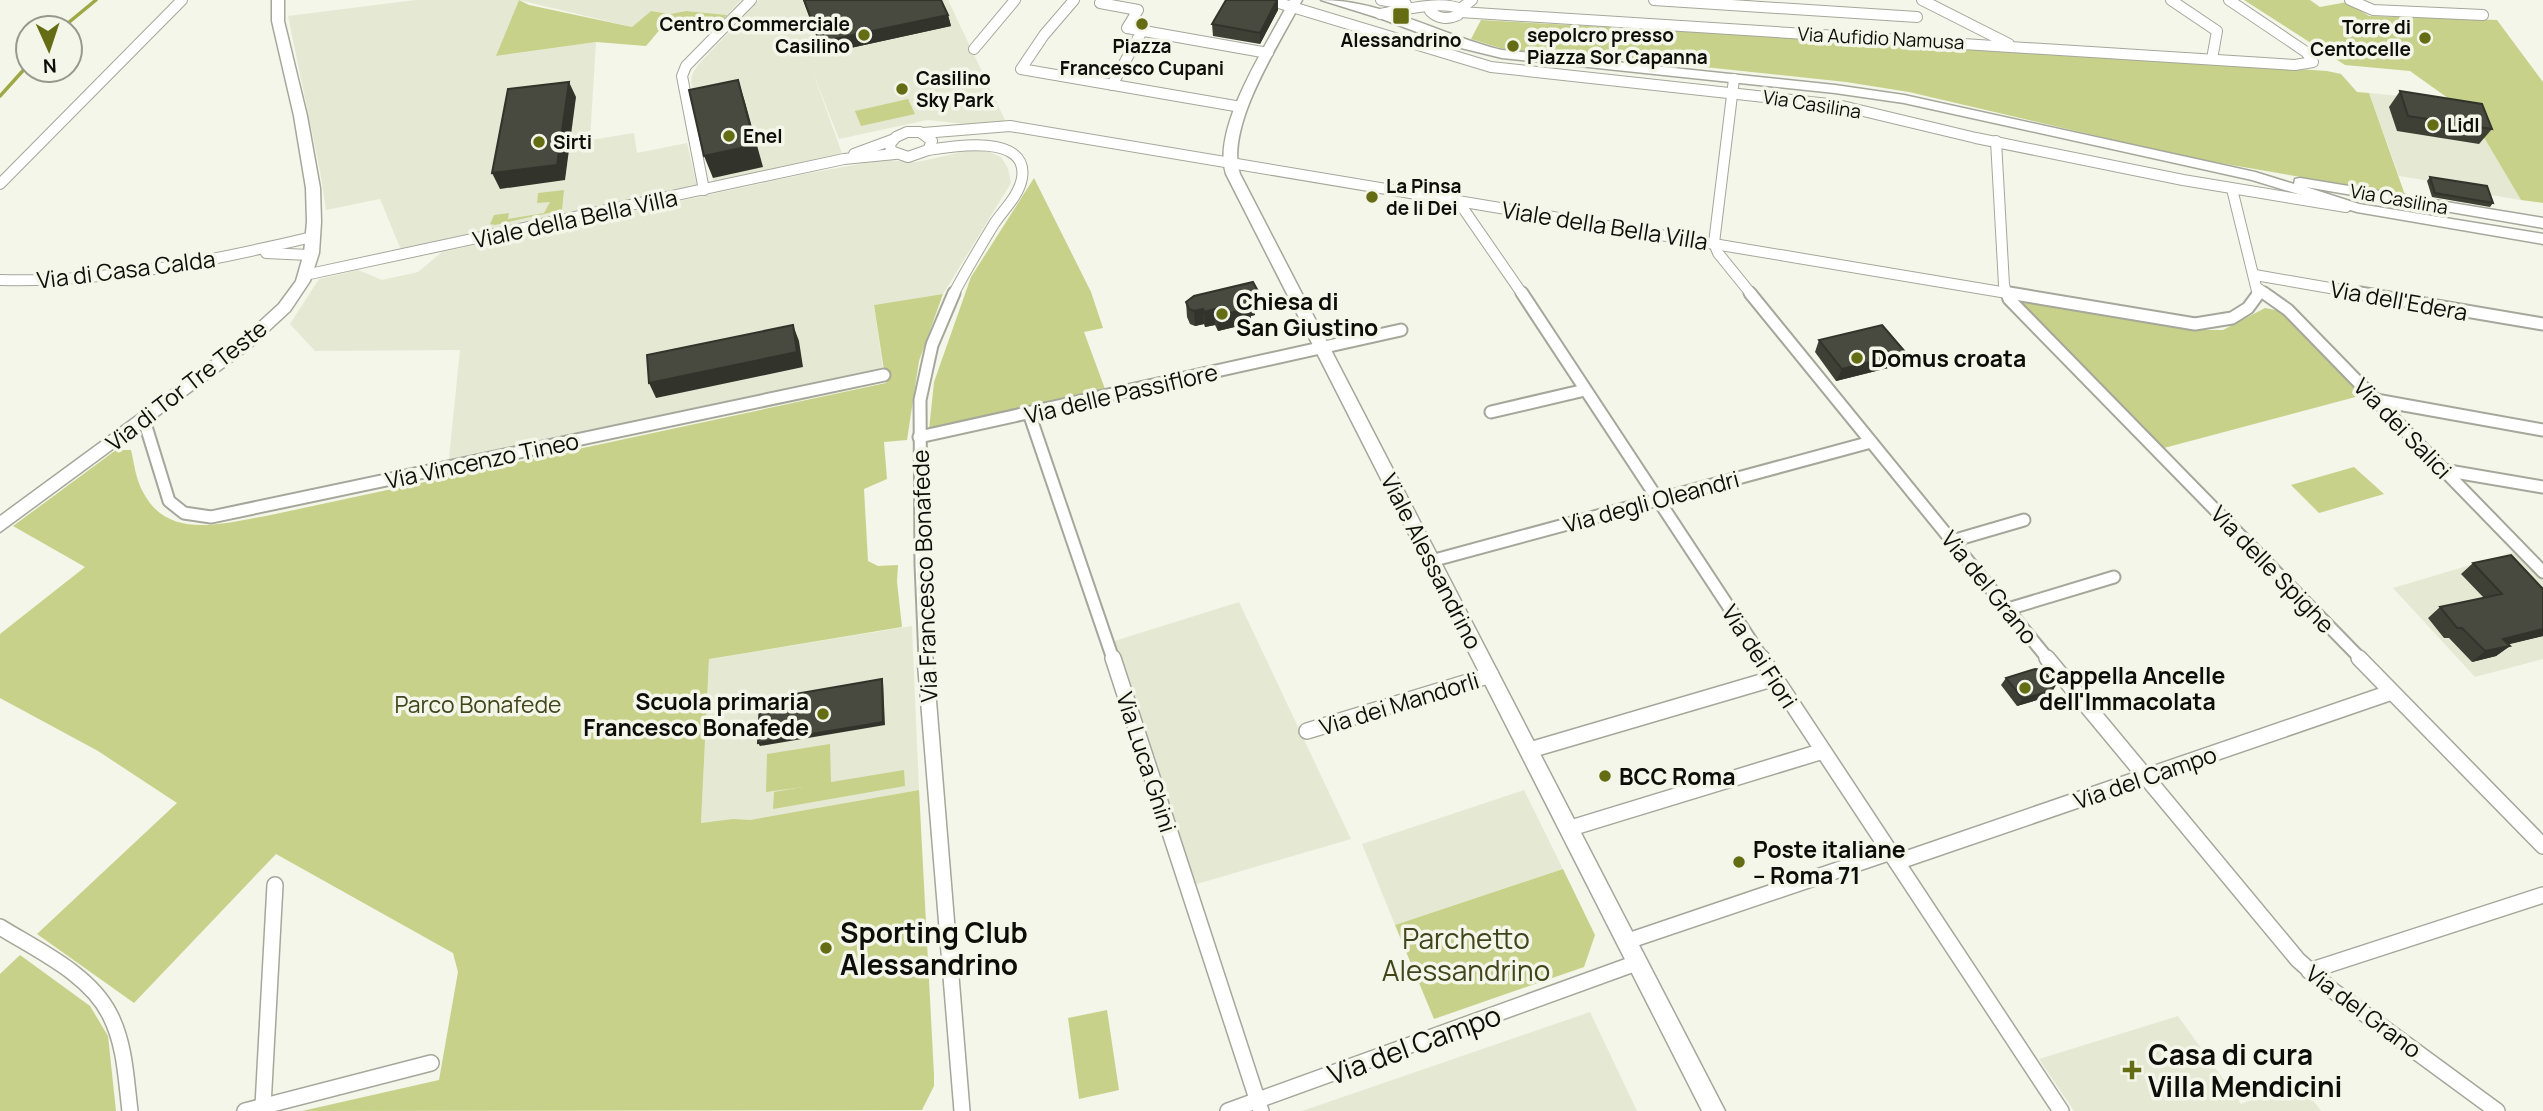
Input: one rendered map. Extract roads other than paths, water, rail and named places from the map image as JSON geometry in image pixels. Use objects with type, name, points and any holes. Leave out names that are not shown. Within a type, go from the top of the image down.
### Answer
[{"type":"street","points":[[0,184],[182,0]]},
{"type":"street","name":"Via di Tor Tre Teste","points":[[0,525],[256,335],[286,305],[305,275],[315,206],[310,166],[278,21],[278,0]]},
{"type":"street","points":[[704,190],[682,76],[686,66],[751,0]]},
{"type":"street","points":[[974,49],[1015,0]]},
{"type":"street","points":[[1073,0],[1021,69],[1241,107]]},
{"type":"street","name":"Via Casilina","points":[[1269,0],[1295,3],[1450,57],[1484,65],[1610,82],[1838,105],[1996,141],[2232,188],[2543,239]]},
{"type":"street","name":"Via Casilina","points":[[1327,0],[1380,14],[1488,51],[1517,57],[1905,99],[2255,176],[2543,223]]},
{"type":"street","name":"Via Casilina","points":[[1350,0],[1375,9],[1380,14]]},
{"type":"street","points":[[1381,0],[1430,5]]},
{"type":"street","points":[[1445,37],[1443,29],[1446,20],[1457,6],[1472,0]]},
{"type":"street","points":[[1654,0],[1917,17]]},
{"type":"street","points":[[1922,0],[2014,47]]},
{"type":"street","points":[[2171,0],[2217,31],[2212,59]]},
{"type":"street","points":[[2229,0],[2310,55],[2313,62],[2302,65]]},
{"type":"street","points":[[2350,0],[2373,10],[2483,15]]},
{"type":"street","points":[[1100,3],[1138,10],[1127,28],[1268,53]]},
{"type":"street","points":[[1229,162],[1231,134],[1241,107],[1295,3]]},
{"type":"street","points":[[1380,14],[1430,5]]},
{"type":"street","points":[[1430,5],[1433,14],[1446,20]]},
{"type":"street","points":[[1404,22],[1430,5]]},
{"type":"street","name":"Via Aufidio Namusa","points":[[1430,5],[2302,65]]},
{"type":"street","points":[[1418,27],[1446,20]]},
{"type":"street","points":[[1112,85],[1142,31]]},
{"type":"street","points":[[1714,243],[1734,79]]},
{"type":"street","name":"Viale della Bella Villa","points":[[844,159],[904,133],[1010,126],[2185,323],[2205,324],[2235,316],[2255,301],[2259,289]]},
{"type":"street","points":[[923,132],[932,141],[928,150]]},
{"type":"street","points":[[892,139],[890,148],[895,154]]},
{"type":"street","points":[[1996,141],[2005,292]]},
{"type":"street","name":"Via Francesco Bonafede","points":[[928,150],[989,144],[1011,155],[1022,170],[1017,190],[972,258],[943,317],[922,382],[919,544],[926,677],[962,1111]]},
{"type":"street","name":"Viale della Bella Villa","points":[[305,275],[844,159],[895,154],[916,156],[928,150]]},
{"type":"street","name":"Viale Alessandrino","points":[[1229,162],[1714,1111]]},
{"type":"street","name":"Via Casilina","points":[[2255,176],[2357,208]]},
{"type":"street","points":[[2232,188],[2259,289]]},
{"type":"street","name":"Via dei Fiori","points":[[1458,201],[2061,1111]]},
{"type":"street","name":"Via di Casa Calda","points":[[0,280],[78,278],[251,253],[312,237]]},
{"type":"street","name":"Via del Grano","points":[[1714,243],[1726,263],[2144,777],[2309,971],[2497,1111]]},
{"type":"street","name":"Via di Casa Calda","points":[[251,253],[309,255]]},
{"type":"street","name":"Via dell'Edera","points":[[2255,275],[2543,324]]},
{"type":"street","name":"Via dei Salici","points":[[2259,289],[2288,310],[2543,572]]},
{"type":"street","name":"Via delle Spighe","points":[[2005,292],[2543,846]]},
{"type":"street","name":"Via delle Passiflore","points":[[919,437],[1401,330]]},
{"type":"street","name":"Via Vincenzo Tineo","points":[[144,419],[170,505],[190,515],[211,517],[884,375]]},
{"type":"street","points":[[1491,412],[1585,390]]},
{"type":"street","points":[[2375,400],[2543,430]]},
{"type":"street","name":"Via Luca Ghini","points":[[1029,413],[1108,643],[1259,1106]]},
{"type":"street","name":"Via degli Oleandri","points":[[1431,561],[1871,442]]},
{"type":"street","points":[[2443,470],[2543,487]]},
{"type":"street","points":[[1952,541],[2024,520]]},
{"type":"street","points":[[2008,609],[2114,577]]},
{"type":"street","name":"Via dei Mandorli","points":[[1307,731],[1491,675]]},
{"type":"street","points":[[1530,750],[1775,678]]},
{"type":"street","name":"Via del Campo","points":[[1628,941],[2144,777],[2392,692]]},
{"type":"street","points":[[1571,828],[1823,751]]},
{"type":"street","points":[[263,1107],[275,884]]},
{"type":"street","points":[[2309,971],[2543,895]]},
{"type":"street","points":[[0,927],[86,985],[106,1006],[115,1029],[130,1111]]},
{"type":"street","name":"Via del Campo","points":[[1228,1111],[1259,1106],[1639,962]]},
{"type":"street","points":[[245,1111],[432,1063]]},
{"type":"waterway","points":[[79,14],[96,0]]},
{"type":"waterway","points":[[0,96],[14,80]]},
{"type":"place","name":"Alessandrino","points":[[1401,16]]},
{"type":"place","name":"Piazza Francesco Cupani","points":[[1142,24]]},
{"type":"place","name":"Centro Commerciale Casilino","points":[[864,35]]},
{"type":"place","name":"Torre di Centocelle","points":[[2425,38]]},
{"type":"place","name":"sepolcro presso Piazza Sor Capanna","points":[[1513,46]]},
{"type":"place","name":"Casilino Sky Park","points":[[902,89]]},
{"type":"place","name":"Lidl","points":[[2433,125]]},
{"type":"place","name":"Enel","points":[[729,136]]},
{"type":"place","name":"Sirti","points":[[539,142]]},
{"type":"place","name":"La Pinsa de li Dei","points":[[1372,197]]},
{"type":"place","name":"Chiesa di San Giustino","points":[[1222,314]]},
{"type":"place","name":"Domus croata","points":[[1857,358]]},
{"type":"place","name":"Cappella Ancelle dell'Immacolata","points":[[2025,688]]},
{"type":"place","name":"Scuola primaria Francesco Bonafede","points":[[823,714]]},
{"type":"place","name":"BCC Roma","points":[[1605,776]]},
{"type":"place","name":"Poste italiane – Roma 71","points":[[1739,862]]},
{"type":"place","name":"Sporting Club Alessandrino","points":[[826,948]]},
{"type":"place","name":"Casa di cura Villa Mendicini","points":[[2132,1070]]},
{"type":"park label","name":"Parco Bonafede","points":[[478,704]]},
{"type":"park label","name":"Parchetto Alessandrino","points":[[1466,954]]}]
